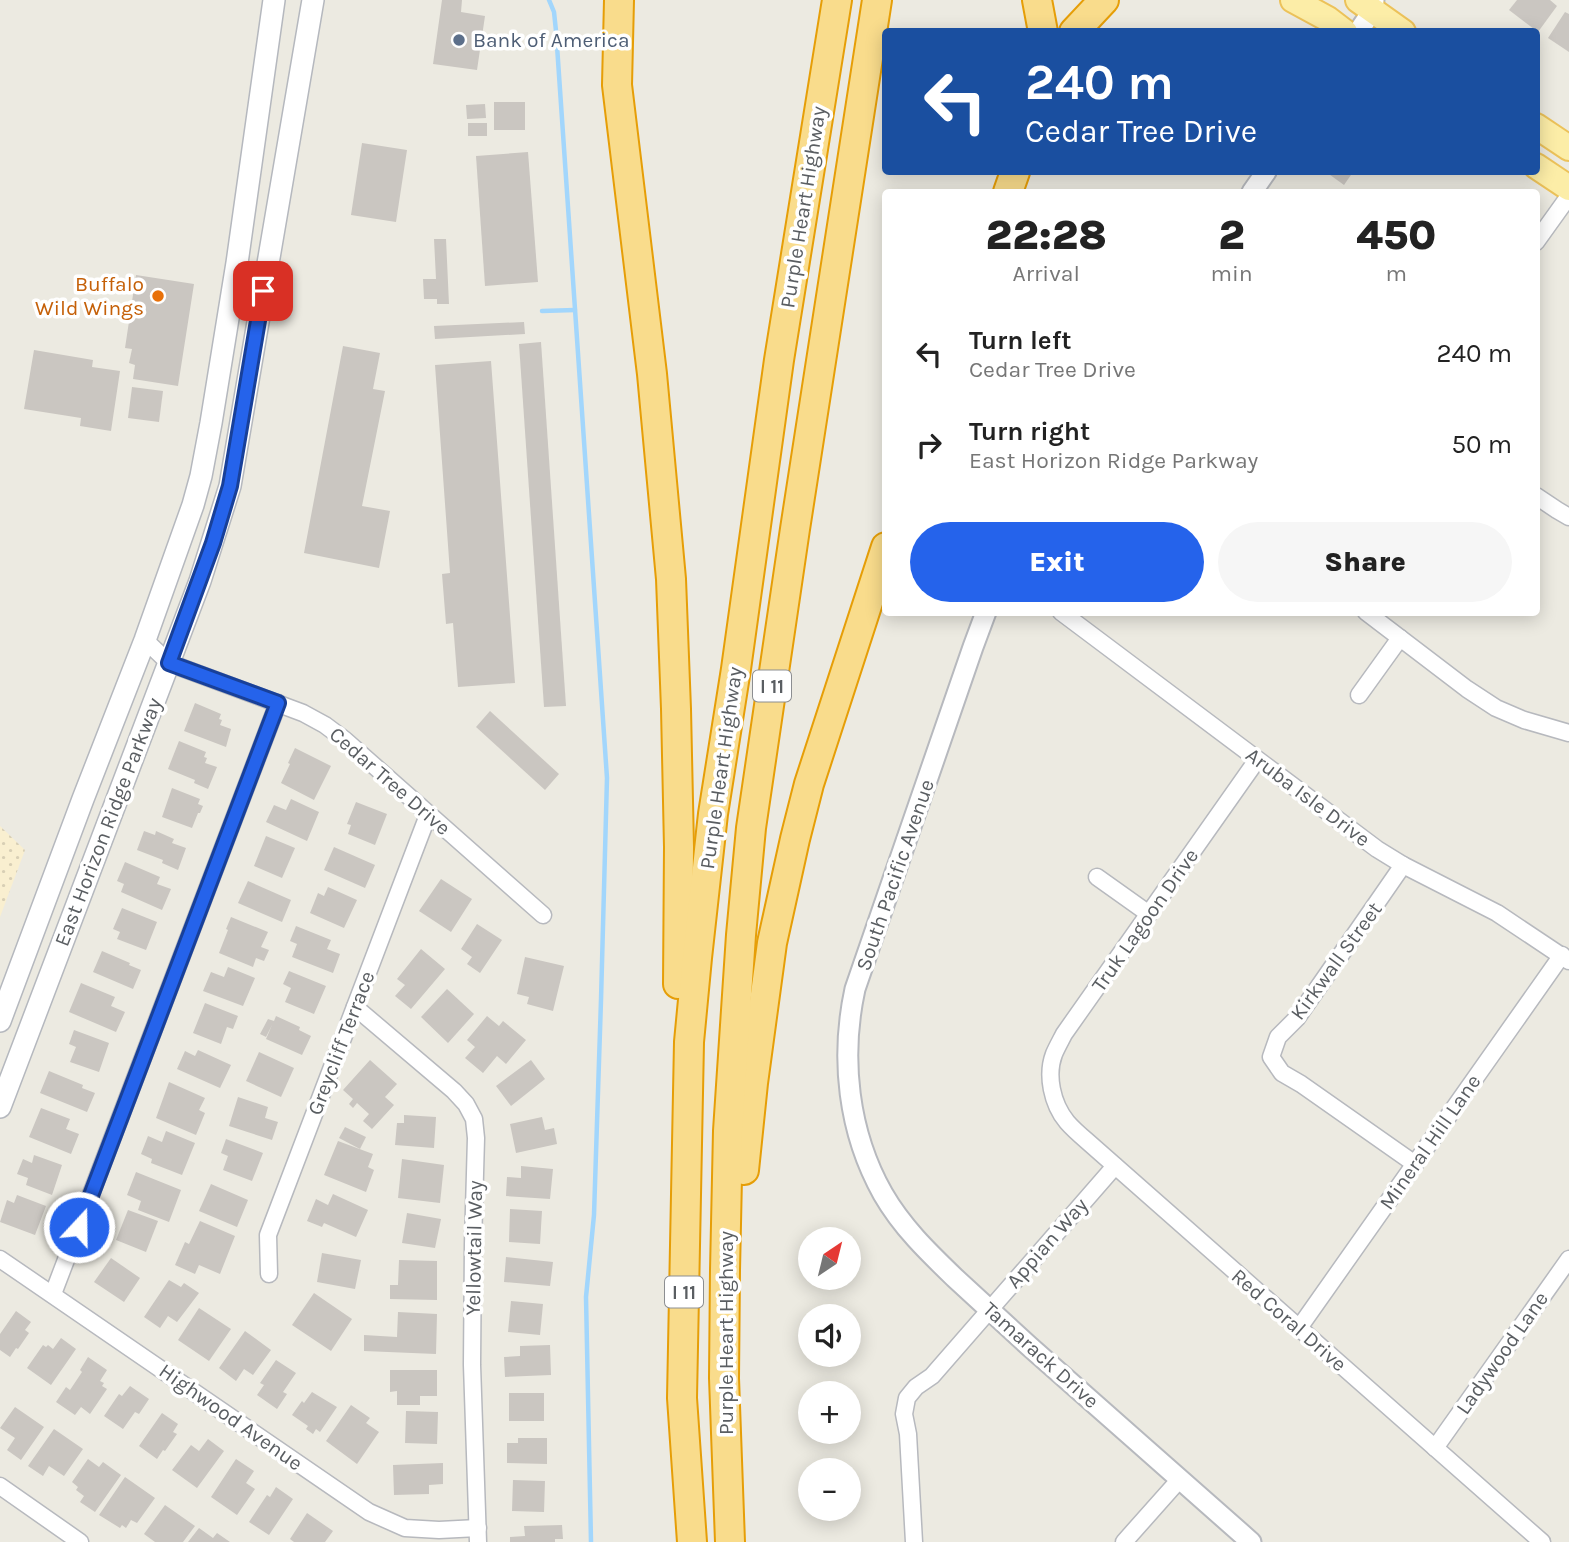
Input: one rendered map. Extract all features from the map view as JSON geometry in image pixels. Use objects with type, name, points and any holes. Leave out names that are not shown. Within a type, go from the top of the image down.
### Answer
[{"type":"highway","name":"Purple Heart Highway","points":[[692,1542],[682,1398],[689,1042],[713,814],[779,360],[837,0]]},
{"type":"highway","name":"Purple Heart Highway","points":[[730,1542],[724,1378],[728,1131],[751,828],[877,0]]},
{"type":"highway","points":[[1037,0],[1042,28]]},
{"type":"highway","points":[[1078,28],[1104,0]]},
{"type":"highway","points":[[619,1],[618,85],[652,374],[671,579],[680,847],[678,988],[689,1042]]},
{"type":"highway","points":[[724,1378],[752,1083],[772,943],[809,784],[882,559]]},
{"type":"main road","name":"East Horizon Ridge Parkway","points":[[0,1021],[145,639],[201,476],[237,263],[274,0]]},
{"type":"main road","name":"East Horizon Ridge Parkway","points":[[0,1107],[169,663],[213,543],[230,486],[313,0]]},
{"type":"main road","points":[[1293,0],[1340,28]]},
{"type":"main road","points":[[1374,2],[1399,28]]},
{"type":"main road","points":[[1540,129],[1569,148]]},
{"type":"main road","points":[[1540,169],[1569,188]]},
{"type":"main road","points":[[237,263],[267,266]]},
{"type":"street","points":[[1360,28],[1374,2]]},
{"type":"street","points":[[1540,236],[1569,196]]},
{"type":"street","points":[[1540,498],[1569,517]]},
{"type":"street","name":"South Pacific Avenue","points":[[861,1144],[847,1078],[848,1031],[855,989],[985,616]]},
{"type":"street","name":"Aruba Isle Drive","points":[[1065,616],[1377,849],[1403,866],[1497,913],[1565,958]]},
{"type":"street","points":[[1371,616],[1496,708],[1524,720],[1569,733]]},
{"type":"street","points":[[1359,695],[1400,638]]},
{"type":"street","name":"Cedar Tree Drive","points":[[145,639],[169,663],[278,703],[325,725],[542,915]]},
{"type":"street","points":[[53,1294],[278,703]]},
{"type":"street","name":"Truk Lagoon Drive","points":[[1051,1087],[1054,1054],[1064,1034],[1257,760]]},
{"type":"street","name":"Greycliff Terrace","points":[[269,1274],[268,1235],[428,815]]},
{"type":"street","name":"Kirkwall Street","points":[[1403,866],[1297,1018],[1278,1037],[1271,1057],[1282,1073],[1415,1164]]},
{"type":"street","points":[[1097,877],[1149,914]]},
{"type":"street","name":"Mineral Hill Lane","points":[[1299,1328],[1565,958]]},
{"type":"street","name":"Yellowtail Way","points":[[355,1007],[454,1091],[466,1104],[474,1119],[476,1138],[472,1365],[478,1535]]},
{"type":"street","name":"Red Coral Drive","points":[[1051,1087],[1065,1120],[1542,1542]]},
{"type":"street","name":"Tamarack Drive","points":[[861,1144],[882,1193],[913,1237],[989,1310],[1251,1542]]},
{"type":"street","name":"Appian Way","points":[[914,1542],[908,1434],[904,1414],[907,1398],[916,1387],[932,1376],[1115,1166]]},
{"type":"street","name":"Highwood Avenue","points":[[0,1259],[369,1512],[405,1528],[478,1535]]},
{"type":"street","name":"Ladywood Lane","points":[[1435,1448],[1569,1259]]},
{"type":"street","points":[[1124,1542],[1180,1479]]},
{"type":"street","points":[[0,1486],[80,1542]]},
{"type":"sand","points":[[0,826],[25,850],[0,917]]},
{"type":"building","name":"Bank of America","points":[[442,0],[462,0],[461,12],[485,16],[477,70],[433,64]]},
{"type":"building","points":[[1517,0],[1550,0],[1557,6],[1540,29],[1533,28],[1509,10]]},
{"type":"building","points":[[1565,12],[1569,14],[1569,52],[1548,38]]},
{"type":"building","points":[[494,102],[525,102],[525,130],[494,130]]},
{"type":"building","points":[[485,104],[486,118],[467,119],[466,105]]},
{"type":"building","points":[[468,123],[487,123],[487,136],[468,136]]},
{"type":"building","points":[[362,143],[407,150],[396,222],[351,215]]},
{"type":"building","points":[[528,152],[538,282],[485,286],[476,156]]},
{"type":"building","points":[[1330,175],[1351,175],[1344,185]]},
{"type":"building","points":[[434,239],[446,239],[449,304],[437,304],[437,299],[424,299],[423,279],[436,279]]},
{"type":"building","points":[[136,275],[194,284],[178,386],[133,379],[135,365],[129,363],[132,349],[125,348]]},
{"type":"building","points":[[524,322],[525,334],[435,339],[434,326]]},
{"type":"building","points":[[541,342],[566,706],[544,707],[519,344]]},
{"type":"building","points":[[343,346],[380,353],[373,389],[385,391],[362,506],[390,511],[379,568],[304,553]]},
{"type":"building","points":[[34,350],[93,360],[92,367],[120,371],[111,431],[80,426],[81,418],[24,409]]},
{"type":"building","points":[[491,361],[515,683],[458,687],[453,623],[446,624],[442,574],[450,573],[435,365]]},
{"type":"building","points":[[132,387],[163,391],[159,422],[128,418]]},
{"type":"building","points":[[195,703],[221,714],[220,725],[231,729],[226,747],[184,731]]},
{"type":"building","points":[[490,711],[559,774],[545,790],[476,727]]},
{"type":"building","points":[[179,741],[206,752],[205,763],[217,767],[208,789],[194,783],[195,780],[168,769]]},
{"type":"building","points":[[295,748],[331,766],[314,800],[281,783]]},
{"type":"building","points":[[172,788],[200,799],[198,804],[203,806],[192,828],[162,817]]},
{"type":"building","points":[[291,799],[319,812],[307,841],[266,822],[274,805],[286,810]]},
{"type":"building","points":[[356,802],[387,814],[375,845],[348,834],[351,825],[347,824]]},
{"type":"building","points":[[144,831],[155,835],[156,831],[174,839],[172,843],[186,848],[178,870],[162,863],[163,860],[137,850]]},
{"type":"building","points":[[266,836],[295,848],[282,878],[254,866]]},
{"type":"building","points":[[334,847],[375,865],[365,888],[324,870]]},
{"type":"building","points":[[125,862],[160,877],[157,884],[171,889],[162,910],[121,892],[124,884],[117,881]]},
{"type":"building","points":[[441,879],[472,899],[451,932],[419,911]]},
{"type":"building","points":[[248,881],[291,900],[282,922],[238,903]]},
{"type":"building","points":[[328,887],[357,900],[344,928],[310,913],[318,893],[324,896]]},
{"type":"building","points":[[122,908],[157,922],[146,950],[117,939],[120,932],[113,929]]},
{"type":"building","points":[[231,917],[268,932],[261,947],[269,950],[264,961],[256,958],[253,967],[219,953]]},
{"type":"building","points":[[477,924],[502,940],[480,973],[467,964],[472,957],[461,949]]},
{"type":"building","points":[[296,926],[331,940],[327,949],[340,954],[333,973],[292,957],[297,944],[290,941]]},
{"type":"building","points":[[421,949],[445,969],[411,1009],[395,996],[405,985],[397,979]]},
{"type":"building","points":[[102,951],[141,970],[133,989],[93,972]]},
{"type":"building","points":[[525,957],[564,966],[553,1011],[527,1004],[529,997],[517,994]]},
{"type":"building","points":[[228,967],[255,978],[243,1006],[203,991],[211,972],[224,977]]},
{"type":"building","points":[[289,971],[326,986],[314,1014],[285,1002],[291,988],[283,984]]},
{"type":"building","points":[[81,983],[115,997],[111,1006],[125,1012],[116,1032],[69,1012]]},
{"type":"building","points":[[447,989],[474,1014],[448,1043],[421,1017]]},
{"type":"building","points":[[205,1003],[238,1016],[233,1029],[227,1027],[221,1044],[193,1033]]},
{"type":"building","points":[[276,1016],[300,1027],[299,1030],[311,1036],[302,1055],[266,1039],[272,1025],[266,1037],[260,1034],[268,1019],[274,1021]]},
{"type":"building","points":[[487,1016],[499,1026],[503,1021],[526,1040],[506,1064],[497,1056],[483,1073],[465,1058],[475,1047],[467,1040]]},
{"type":"building","points":[[74,1030],[109,1043],[99,1072],[70,1062],[76,1047],[69,1044]]},
{"type":"building","points":[[198,1050],[231,1065],[220,1088],[177,1069],[185,1051],[195,1056]]},
{"type":"building","points":[[259,1052],[294,1068],[281,1097],[246,1081]]},
{"type":"building","points":[[370,1060],[397,1084],[385,1097],[394,1105],[372,1129],[363,1121],[369,1114],[357,1103],[353,1108],[349,1104],[353,1099],[343,1090]]},
{"type":"building","points":[[531,1060],[545,1079],[511,1106],[496,1086]]},
{"type":"building","points":[[49,1071],[95,1093],[87,1112],[40,1093]]},
{"type":"building","points":[[169,1082],[205,1098],[199,1110],[205,1113],[196,1135],[156,1118]]},
{"type":"building","points":[[238,1097],[268,1107],[265,1118],[278,1122],[272,1140],[229,1126]]},
{"type":"building","points":[[41,1108],[70,1119],[66,1129],[79,1134],[71,1154],[29,1137]]},
{"type":"building","points":[[404,1115],[436,1117],[434,1148],[395,1145],[397,1123],[404,1123]]},
{"type":"building","points":[[542,1117],[545,1130],[554,1128],[557,1144],[516,1153],[510,1124]]},
{"type":"building","points":[[345,1127],[366,1137],[360,1149],[339,1138]]},
{"type":"building","points":[[166,1131],[195,1143],[182,1175],[151,1163],[152,1159],[141,1154],[148,1136],[162,1142]]},
{"type":"building","points":[[226,1139],[263,1153],[252,1181],[223,1170],[228,1156],[221,1153]]},
{"type":"building","points":[[338,1141],[373,1154],[368,1167],[374,1170],[366,1192],[324,1175]]},
{"type":"building","points":[[34,1155],[62,1165],[52,1195],[26,1185],[28,1178],[17,1174],[23,1159],[32,1163]]},
{"type":"building","points":[[402,1159],[444,1165],[440,1203],[398,1198]]},
{"type":"building","points":[[521,1166],[553,1169],[550,1199],[506,1196],[507,1177],[521,1178]]},
{"type":"building","points":[[136,1172],[181,1190],[169,1222],[138,1210],[141,1201],[127,1195]]},
{"type":"building","points":[[211,1184],[248,1200],[237,1227],[199,1211]]},
{"type":"building","points":[[333,1194],[368,1210],[356,1237],[324,1223],[322,1227],[307,1221],[316,1199],[328,1205]]},
{"type":"building","points":[[17,1195],[46,1206],[35,1235],[0,1222],[7,1200],[14,1203]]},
{"type":"building","points":[[510,1209],[542,1211],[540,1244],[509,1242]]},
{"type":"building","points":[[128,1210],[158,1221],[146,1252],[116,1240]]},
{"type":"building","points":[[407,1213],[441,1219],[435,1248],[402,1243]]},
{"type":"building","points":[[200,1221],[235,1236],[220,1274],[199,1265],[195,1274],[175,1265],[185,1242],[189,1244]]},
{"type":"building","points":[[322,1253],[361,1260],[355,1289],[317,1282]]},
{"type":"building","points":[[506,1257],[553,1262],[550,1286],[504,1282]]},
{"type":"building","points":[[111,1258],[140,1278],[124,1302],[94,1282]]},
{"type":"building","points":[[399,1260],[437,1261],[437,1300],[390,1299],[390,1285],[398,1285]]},
{"type":"building","points":[[169,1280],[181,1287],[184,1283],[199,1293],[177,1322],[168,1316],[160,1328],[144,1317]]},
{"type":"building","points":[[314,1293],[352,1319],[331,1351],[292,1325]]},
{"type":"building","points":[[511,1301],[543,1304],[540,1335],[508,1332]]},
{"type":"building","points":[[199,1308],[231,1329],[209,1361],[178,1340]]},
{"type":"building","points":[[16,1311],[31,1322],[25,1330],[29,1333],[10,1357],[0,1350],[0,1334]]},
{"type":"building","points":[[398,1312],[437,1314],[436,1354],[364,1351],[364,1335],[397,1337]]},
{"type":"building","points":[[245,1331],[271,1350],[253,1375],[244,1369],[236,1381],[219,1368]]},
{"type":"building","points":[[61,1338],[76,1349],[51,1385],[27,1368],[43,1345],[53,1349]]},
{"type":"building","points":[[550,1345],[551,1375],[505,1377],[504,1357],[520,1356],[520,1346]]},
{"type":"building","points":[[88,1357],[107,1370],[100,1381],[107,1389],[90,1414],[81,1407],[75,1415],[56,1402],[66,1387],[70,1390]]},
{"type":"building","points":[[276,1360],[296,1373],[283,1392],[287,1394],[277,1409],[257,1395],[264,1385],[260,1383]]},
{"type":"building","points":[[390,1370],[437,1370],[437,1396],[420,1396],[420,1405],[397,1405],[397,1391],[390,1392]]},
{"type":"building","points":[[130,1386],[149,1399],[139,1414],[135,1412],[123,1429],[104,1416],[119,1394],[122,1396]]},
{"type":"building","points":[[312,1392],[337,1407],[320,1432],[316,1429],[313,1434],[306,1429],[308,1426],[292,1415]]},
{"type":"building","points":[[509,1393],[544,1393],[544,1421],[509,1421]]},
{"type":"building","points":[[351,1405],[370,1418],[366,1423],[379,1432],[357,1464],[326,1441]]},
{"type":"building","points":[[15,1407],[44,1427],[21,1460],[7,1450],[15,1438],[0,1428]]},
{"type":"building","points":[[406,1411],[438,1412],[437,1444],[405,1443]]},
{"type":"building","points":[[162,1413],[178,1424],[173,1432],[177,1434],[157,1459],[139,1446]]},
{"type":"building","points":[[54,1429],[83,1449],[64,1476],[49,1466],[43,1476],[28,1466]]},
{"type":"building","points":[[518,1438],[547,1438],[547,1464],[507,1463],[507,1443],[518,1443]]},
{"type":"building","points":[[208,1439],[224,1451],[197,1488],[172,1470],[191,1445],[199,1451]]},
{"type":"building","points":[[88,1459],[99,1467],[103,1462],[121,1475],[95,1512],[80,1502],[84,1496],[76,1490],[78,1487],[72,1482]]},
{"type":"building","points":[[236,1459],[254,1471],[246,1483],[255,1489],[237,1515],[211,1497]]},
{"type":"building","points":[[443,1463],[443,1484],[429,1485],[429,1494],[394,1495],[393,1465]]},
{"type":"building","points":[[125,1477],[155,1498],[137,1523],[131,1520],[126,1528],[122,1525],[120,1528],[99,1515]]},
{"type":"building","points":[[513,1480],[545,1481],[544,1512],[512,1511]]},
{"type":"building","points":[[276,1487],[293,1499],[269,1535],[249,1522],[267,1495],[270,1497]]},
{"type":"building","points":[[165,1505],[195,1526],[183,1542],[155,1542],[144,1534]]},
{"type":"building","points":[[307,1513],[333,1531],[325,1542],[294,1542],[290,1539]]},
{"type":"building","points":[[562,1525],[563,1539],[555,1539],[555,1542],[510,1542],[510,1537],[525,1536],[524,1526]]},
{"type":"building","points":[[199,1528],[213,1538],[217,1533],[230,1542],[188,1542]]},
{"type":"waterway","points":[[549,0],[554,12],[556,31],[607,778],[594,1215],[586,1297],[591,1542]]},
{"type":"waterway","points":[[542,311],[575,310]]},
{"type":"place","name":"Bank of America","points":[[459,40]]},
{"type":"place","name":"Buffalo Wild Wings","points":[[158,296]]},
{"type":"route","points":[[79,1227],[278,703],[169,663],[213,543],[230,486],[263,291]]}]
